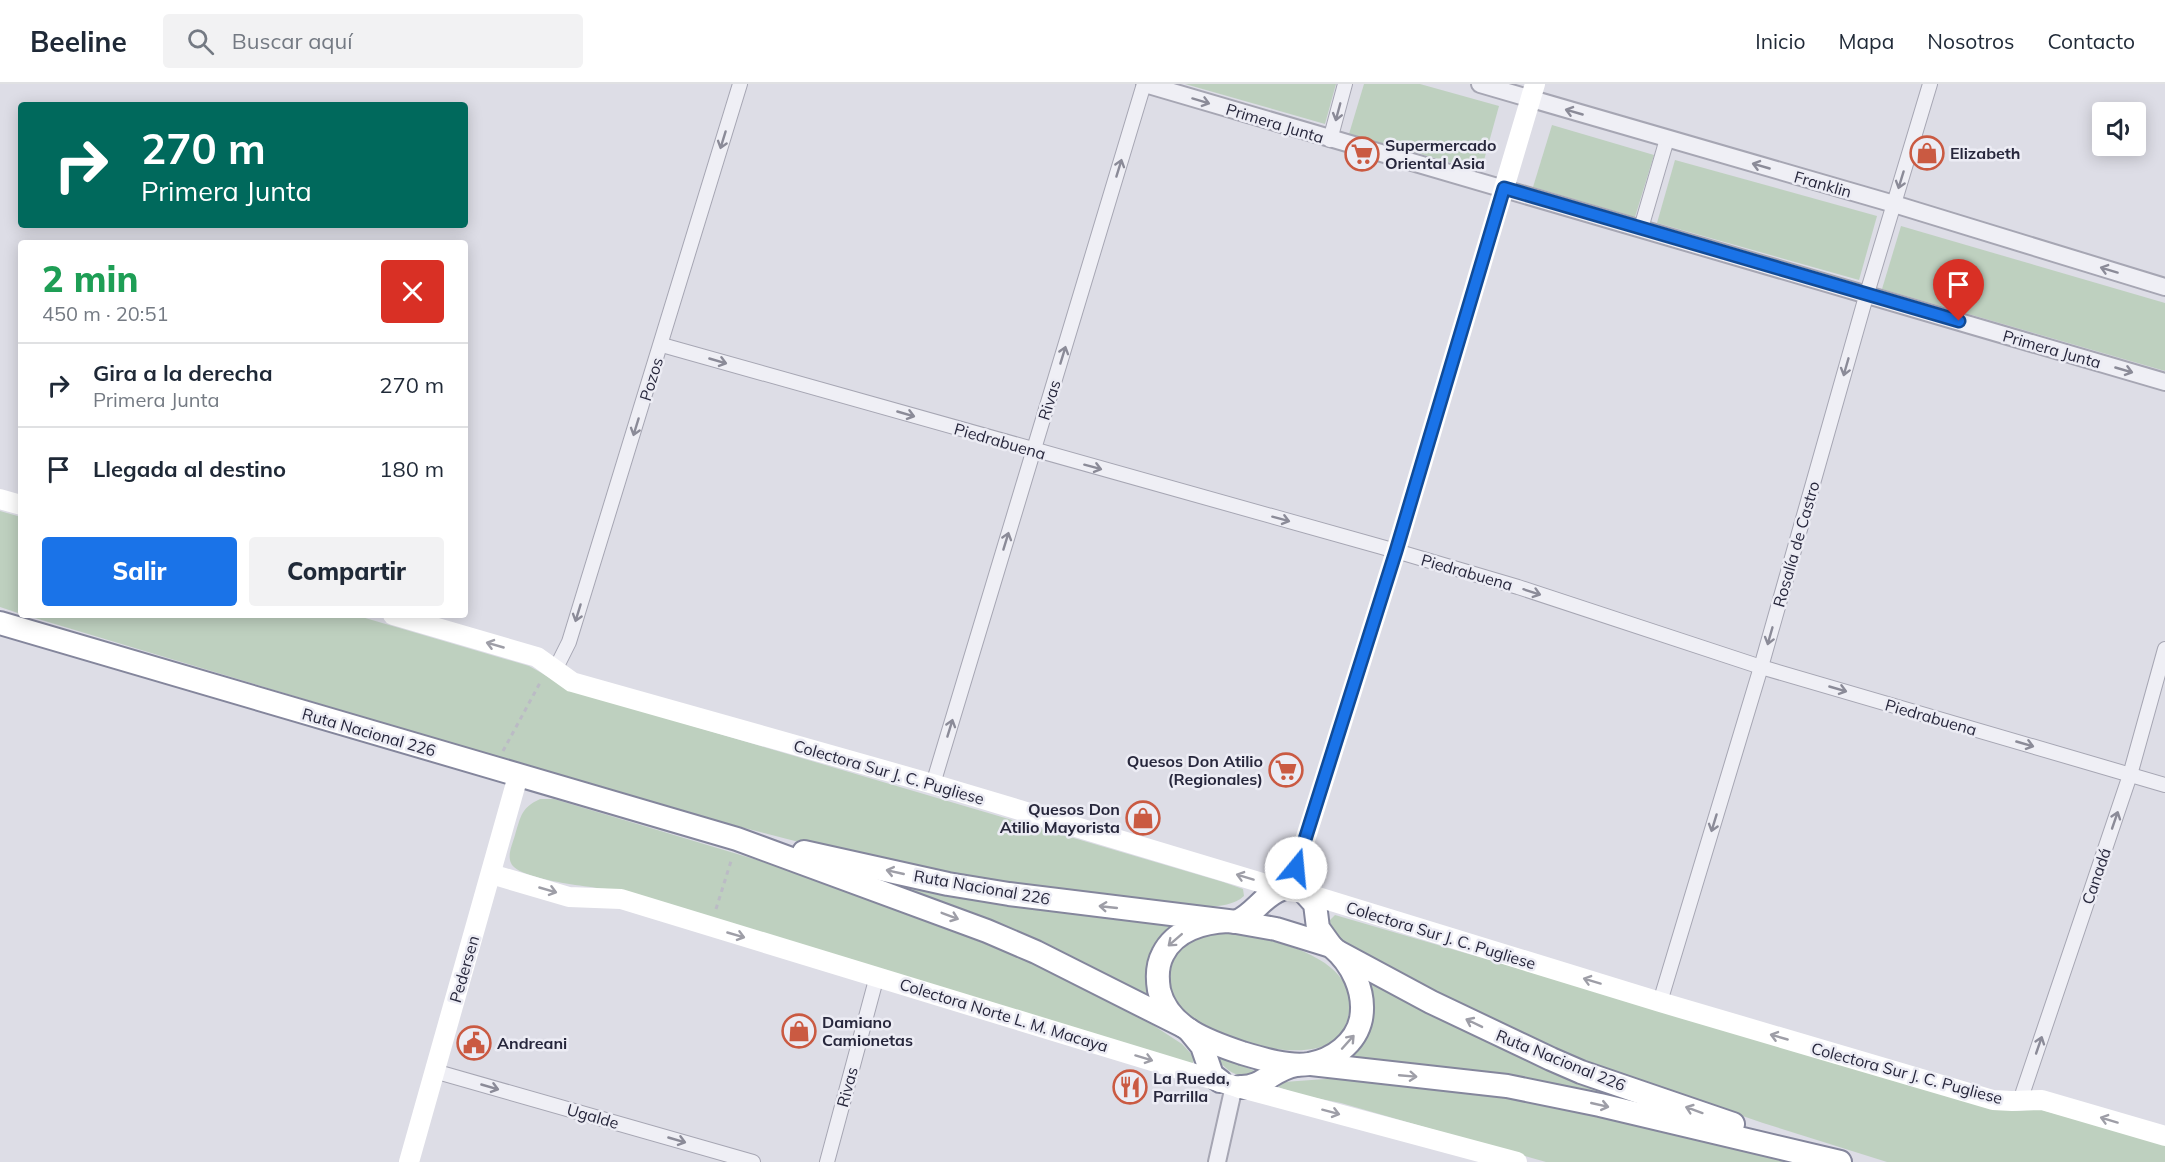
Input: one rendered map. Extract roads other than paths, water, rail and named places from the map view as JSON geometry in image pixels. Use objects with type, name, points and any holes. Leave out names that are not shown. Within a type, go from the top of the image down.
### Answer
[{"type":"highway","name":"Ruta Nacional 226","points":[[0,624],[737,839],[987,931],[1036,952],[1206,1040],[1255,1057],[1507,1086],[1600,1105],[1834,1160]]},
{"type":"highway","name":"Ruta Nacional 226","points":[[737,839],[850,861],[958,886],[1045,899],[1232,921],[1276,929],[1334,949],[1461,1017],[1581,1072],[1834,1160]]},
{"type":"highway","points":[[1232,921],[1246,917],[1272,892],[1292,891],[1315,904],[1318,928],[1334,949]]},
{"type":"highway","name":"Ruta Nacional 226","points":[[1185,1028],[1167,1009],[1162,999],[1158,981],[1159,962],[1168,946],[1183,933],[1207,923],[1232,921]]},
{"type":"highway","name":"Ruta Nacional 226","points":[[1305,1064],[1330,1057],[1340,1051],[1355,1034],[1359,1025],[1362,1001],[1360,989],[1334,949]]},
{"type":"highway","points":[[1185,1028],[1202,1046],[1212,1075],[1232,1085],[1255,1086],[1276,1071],[1305,1064]]},
{"type":"main road","points":[[1292,891],[1533,91]]},
{"type":"main road","points":[[0,499],[18,504]]},
{"type":"main road","name":"Colectora Sur J. C. Pugliese","points":[[403,618],[537,657],[572,682],[933,784],[1993,1100],[2042,1100],[2165,1136]]},
{"type":"main road","name":"Pedersen","points":[[409,1162],[518,776]]},
{"type":"main road","name":"Colectora Norte L. M. Macaya","points":[[491,874],[569,897],[621,899],[1232,1085],[1517,1162]]},
{"type":"street","name":"Pozos","points":[[550,666],[559,662],[569,642],[662,345],[740,84]]},
{"type":"street","name":"Primera Junta","points":[[1145,84],[1330,140],[1504,188],[2165,382]]},
{"type":"street","name":"Rivas","points":[[933,784],[1145,84]]},
{"type":"street","points":[[1330,140],[1346,84]]},
{"type":"street","name":"Franklin","points":[[1480,84],[1533,91],[1667,139],[1894,204],[2165,287]]},
{"type":"street","name":"Rosalía de Castro","points":[[1660,1002],[1761,667],[1867,294],[1930,84]]},
{"type":"street","points":[[1641,228],[1667,139]]},
{"type":"street","name":"Piedrabuena","points":[[662,345],[1396,551],[1518,587],[1761,667],[2165,785]]},
{"type":"street","name":"Canadá","points":[[2026,1100],[2023,1092],[2130,775],[2165,649]]},
{"type":"street","name":"Rivas","points":[[827,1162],[877,976]]},
{"type":"street","name":"Ugalde","points":[[434,1071],[753,1162]]},
{"type":"street","points":[[1217,1162],[1232,1085]]},
{"type":"place","name":"Elizabeth","points":[[1927,153]]},
{"type":"place","name":"Supermercado Oriental Asia","points":[[1362,154]]},
{"type":"place","name":"Quesos Don Atilio (Regionales)","points":[[1286,770]]},
{"type":"place","name":"Quesos Don Atilio Mayorista","points":[[1143,818]]},
{"type":"place","name":"Damiano Camionetas","points":[[799,1031]]},
{"type":"place","name":"Andreani","points":[[474,1043]]},
{"type":"place","name":"La Rueda, Parrilla","points":[[1130,1087]]}]
